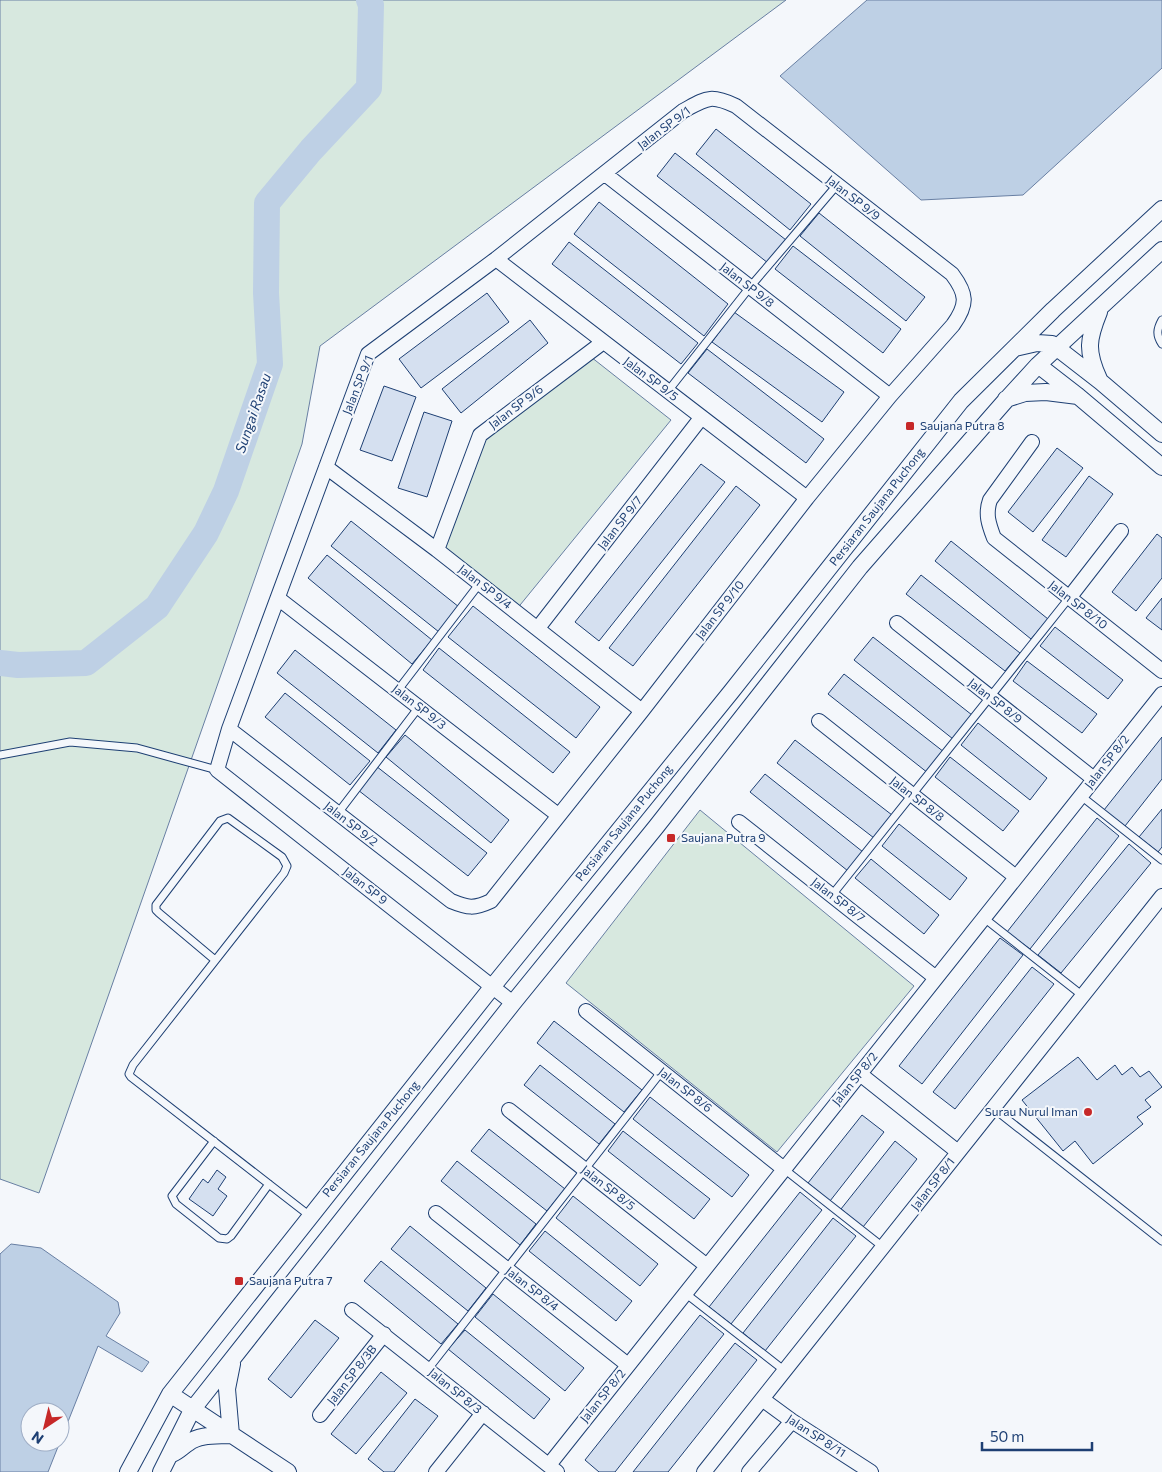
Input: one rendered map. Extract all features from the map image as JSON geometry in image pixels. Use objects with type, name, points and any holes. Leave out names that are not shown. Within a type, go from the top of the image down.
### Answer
[{"type":"street","name":"Jalan SP 9/1","points":[[217,770],[229,729],[368,354],[496,259],[684,111],[705,99],[720,98]]},
{"type":"street","name":"Jalan SP 9/9","points":[[720,98],[736,106],[952,274],[960,285],[965,298],[962,312]]},
{"type":"street","name":"Jalan SP 9/8","points":[[605,174],[890,396]]},
{"type":"street","name":"Persiaran Saujana Puchong","points":[[128,1472],[170,1394],[493,986],[731,692],[961,401],[1053,310],[1162,209]]},
{"type":"street","name":"Persiaran Saujana Puchong","points":[[162,1472],[192,1410],[513,1003],[656,827],[860,567],[1038,365],[1162,250]]},
{"type":"street","name":"Jalan SP 9/5","points":[[496,259],[602,343],[668,391],[807,498]]},
{"type":"street","points":[[1053,310],[1044,325],[1037,343],[1036,355],[1038,365],[1162,467]]},
{"type":"street","points":[[1099,310],[1090,334],[1090,349],[1091,361],[1101,382]]},
{"type":"street","name":"Jalan SP 9/10","points":[[478,907],[491,901],[642,711],[807,498],[890,396],[953,325],[962,312]]},
{"type":"street","name":"Jalan SP 9/6","points":[[437,550],[480,434],[602,343]]},
{"type":"street","points":[[1013,349],[1037,343],[1052,344],[1101,382],[1162,434]]},
{"type":"street","points":[[1006,400],[1025,393],[1046,392],[1078,396]]},
{"type":"street","name":"Jalan SP 9/7","points":[[538,628],[701,418]]},
{"type":"street","name":"Jalan SP 8/10","points":[[1032,442],[990,500],[987,510],[988,524],[994,538],[1162,671]]},
{"type":"street","name":"Jalan SP 9/4","points":[[326,467],[480,583],[642,711]]},
{"type":"street","points":[[1069,598],[1121,531]]},
{"type":"street","name":"Jalan SP 9/3","points":[[278,600],[398,690],[558,815]]},
{"type":"street","name":"Jalan SP 8/9","points":[[897,622],[1094,779]]},
{"type":"street","name":"Jalan SP 8/2","points":[[553,1468],[628,1365],[1162,694]]},
{"type":"street","name":"Jalan SP 8/8","points":[[819,721],[1016,877]]},
{"type":"street","name":"Jalan SP 9/2","points":[[229,729],[451,900],[464,907],[478,907]]},
{"type":"street","name":"Jalan SP 9","points":[[217,770],[513,1003]]},
{"type":"street","name":"Jalan SP 8/7","points":[[739,822],[936,978]]},
{"type":"street","name":"Jalan SP 8/1","points":[[704,1472],[1162,896]]},
{"type":"street","name":"Jalan SP 8/6","points":[[586,1011],[784,1168]]},
{"type":"street","points":[[860,1074],[958,1152]]},
{"type":"street","name":"Jalan SP 8/5","points":[[510,1110],[707,1266]]},
{"type":"street","name":"Jalan SP 8/4","points":[[436,1213],[628,1365]]},
{"type":"street","name":"Jalan SP 8/3","points":[[352,1310],[553,1468]]},
{"type":"street","name":"Jalan SP 8/3B","points":[[320,1415],[384,1334]]},
{"type":"street","points":[[230,1435],[227,1389],[232,1359]]},
{"type":"street","points":[[170,1394],[288,1472]]},
{"type":"street","name":"Jalan SP 8/11","points":[[762,1399],[792,1421],[871,1472]]},
{"type":"street","points":[[436,1472],[483,1413]]},
{"type":"street","points":[[749,1472],[792,1421]]},
{"type":"street","points":[[170,1455],[180,1451],[197,1438],[230,1435]]},
{"type":"lane","points":[[668,391],[750,287],[836,185]]},
{"type":"lane","points":[[1162,320],[1157,336],[1162,344]]},
{"type":"lane","points":[[398,690],[480,583]]},
{"type":"lane","points":[[832,896],[1069,598]]},
{"type":"lane","points":[[338,814],[419,707]]},
{"type":"lane","points":[[0,755],[70,742],[137,748],[217,770]]},
{"type":"lane","points":[[1081,796],[1162,860]]},
{"type":"lane","points":[[216,960],[159,913],[156,910],[156,905],[220,821],[228,818],[282,857],[287,866],[284,873],[216,960],[133,1065],[129,1074],[310,1216]]},
{"type":"lane","points":[[984,918],[1082,996]]},
{"type":"lane","points":[[428,1369],[662,1071]]},
{"type":"lane","points":[[993,1108],[1162,1241]]},
{"type":"lane","points":[[214,1141],[172,1196],[176,1204],[219,1238],[227,1239],[231,1236],[269,1184]]},
{"type":"lane","points":[[784,1168],[883,1247]]},
{"type":"lane","points":[[685,1293],[785,1371]]},
{"type":"shaded area","points":[[0,0],[786,0],[320,346],[302,444],[39,1193],[0,1179]]},
{"type":"shaded area","points":[[591,357],[671,420],[516,610],[441,549],[480,442]]},
{"type":"shaded area","points":[[700,810],[914,986],[777,1152],[566,983]]},
{"type":"water","points":[[867,0],[1162,0],[1162,68],[1023,195],[921,200],[780,76]]},
{"type":"water","points":[[11,1244],[41,1248],[118,1302],[120,1313],[106,1336],[149,1362],[142,1372],[98,1346],[70,1417],[70,1402],[20,1402],[20,1452],[56,1452],[48,1472],[0,1472],[0,1254]]},
{"type":"building","points":[[716,129],[811,204],[790,230],[696,154]]},
{"type":"building","points":[[675,153],[786,240],[768,263],[657,176]]},
{"type":"building","points":[[599,202],[728,304],[704,336],[574,234]]},
{"type":"building","points":[[819,213],[925,297],[906,321],[800,236]]},
{"type":"building","points":[[569,242],[698,343],[681,364],[552,264]]},
{"type":"building","points":[[793,246],[901,329],[883,353],[775,269]]},
{"type":"building","points":[[487,293],[509,322],[421,388],[399,359]]},
{"type":"building","points":[[734,312],[844,392],[822,422],[712,342]]},
{"type":"building","points":[[530,320],[548,343],[461,413],[442,389]]},
{"type":"building","points":[[707,349],[824,439],[806,463],[688,373]]},
{"type":"building","points":[[384,386],[416,397],[392,461],[360,450]]},
{"type":"building","points":[[424,412],[452,421],[427,497],[398,488]]},
{"type":"building","points":[[1057,448],[1083,468],[1033,532],[1008,512]]},
{"type":"building","points":[[701,464],[725,482],[599,641],[575,622]]},
{"type":"building","points":[[1089,476],[1113,494],[1066,557],[1042,540]]},
{"type":"building","points":[[736,486],[760,505],[633,666],[609,648]]},
{"type":"building","points":[[351,521],[459,607],[439,632],[331,546]]},
{"type":"building","points":[[1157,534],[1162,538],[1162,578],[1136,611],[1112,592]]},
{"type":"building","points":[[951,541],[1048,619],[1031,639],[935,561]]},
{"type":"building","points":[[327,555],[432,640],[412,664],[308,578]]},
{"type":"building","points":[[921,575],[1020,653],[1005,671],[906,594]]},
{"type":"building","points":[[1162,598],[1162,630],[1146,618]]},
{"type":"building","points":[[473,606],[600,707],[576,738],[448,637]]},
{"type":"building","points":[[1055,627],[1123,680],[1108,699],[1040,646]]},
{"type":"building","points":[[873,637],[972,715],[953,739],[854,660]]},
{"type":"building","points":[[439,648],[570,752],[553,773],[423,670]]},
{"type":"building","points":[[295,650],[396,730],[378,753],[277,673]]},
{"type":"building","points":[[1027,661],[1097,714],[1082,733],[1013,681]]},
{"type":"building","points":[[844,674],[944,752],[928,773],[828,694]]},
{"type":"building","points":[[285,693],[370,761],[350,785],[265,717]]},
{"type":"building","points":[[978,723],[1047,778],[1030,800],[961,745]]},
{"type":"building","points":[[405,735],[509,820],[491,843],[386,757]]},
{"type":"building","points":[[1162,737],[1162,779],[1125,826],[1104,810]]},
{"type":"building","points":[[795,740],[892,815],[874,838],[777,763]]},
{"type":"building","points":[[950,757],[1019,811],[1003,831],[935,777]]},
{"type":"building","points":[[376,766],[487,853],[468,876],[358,790]]},
{"type":"building","points":[[765,774],[863,852],[848,871],[750,792]]},
{"type":"building","points":[[1162,809],[1162,847],[1158,852],[1139,837]]},
{"type":"building","points":[[1097,818],[1119,836],[1030,949],[1007,932]]},
{"type":"building","points":[[899,824],[967,878],[950,900],[882,846]]},
{"type":"building","points":[[1129,844],[1151,863],[1061,973],[1038,955]]},
{"type":"building","points":[[871,859],[939,915],[924,934],[855,878]]},
{"type":"building","points":[[1000,938],[1023,955],[922,1084],[899,1066]]},
{"type":"building","points":[[1032,967],[1054,984],[955,1109],[933,1092]]},
{"type":"building","points":[[554,1021],[642,1090],[624,1112],[537,1043]]},
{"type":"building","name":"Surau Nurul Iman","points":[[1078,1057],[1097,1080],[1115,1065],[1122,1075],[1132,1067],[1140,1077],[1149,1071],[1162,1087],[1145,1100],[1151,1107],[1137,1117],[1143,1124],[1093,1164],[1075,1141],[1063,1151],[1022,1100]]},
{"type":"building","points":[[540,1065],[615,1124],[599,1144],[524,1085]]},
{"type":"building","points":[[650,1097],[749,1175],[732,1197],[633,1119]]},
{"type":"building","points":[[862,1115],[884,1132],[830,1201],[808,1183]]},
{"type":"building","points":[[489,1129],[565,1189],[547,1211],[471,1151]]},
{"type":"building","points":[[623,1131],[710,1199],[694,1219],[608,1151]]},
{"type":"building","points":[[895,1141],[917,1159],[863,1227],[841,1209]]},
{"type":"building","points":[[457,1161],[536,1224],[520,1245],[441,1181]]},
{"type":"building","points":[[217,1170],[226,1177],[218,1189],[227,1196],[213,1216],[189,1199],[203,1179],[208,1183]]},
{"type":"building","points":[[800,1192],[822,1210],[731,1324],[709,1307]]},
{"type":"building","points":[[573,1196],[658,1264],[640,1286],[556,1218]]},
{"type":"building","points":[[833,1218],[856,1236],[765,1351],[743,1333]]},
{"type":"building","points":[[410,1226],[486,1288],[468,1311],[391,1249]]},
{"type":"building","points":[[545,1231],[632,1301],[616,1321],[529,1251]]},
{"type":"building","points":[[381,1261],[458,1324],[441,1344],[364,1281]]},
{"type":"building","points":[[493,1294],[584,1368],[565,1391],[475,1317]]},
{"type":"building","points":[[700,1315],[724,1334],[615,1472],[599,1472],[585,1460]]},
{"type":"building","points":[[315,1320],[339,1338],[291,1398],[268,1379]]},
{"type":"building","points":[[465,1330],[550,1399],[534,1419],[448,1349]]},
{"type":"building","points":[[735,1343],[757,1360],[668,1472],[633,1472]]},
{"type":"building","points":[[381,1372],[407,1393],[356,1454],[331,1434]]},
{"type":"building","points":[[415,1399],[438,1416],[394,1472],[384,1472],[368,1459]]},
{"type":"waterway","name":"Sungai Rasau","points":[[0,663],[18,665],[86,663],[157,607],[206,533],[226,491],[270,364],[266,293],[267,203],[311,150],[369,88],[371,5],[369,0]]},
{"type":"place","name":"Saujana Putra 8","points":[[910,426]]},
{"type":"place","name":"Saujana Putra 9","points":[[671,838]]},
{"type":"place","name":"Surau Nurul Iman","points":[[1088,1112]]},
{"type":"place","name":"Saujana Putra 7","points":[[239,1281]]}]
